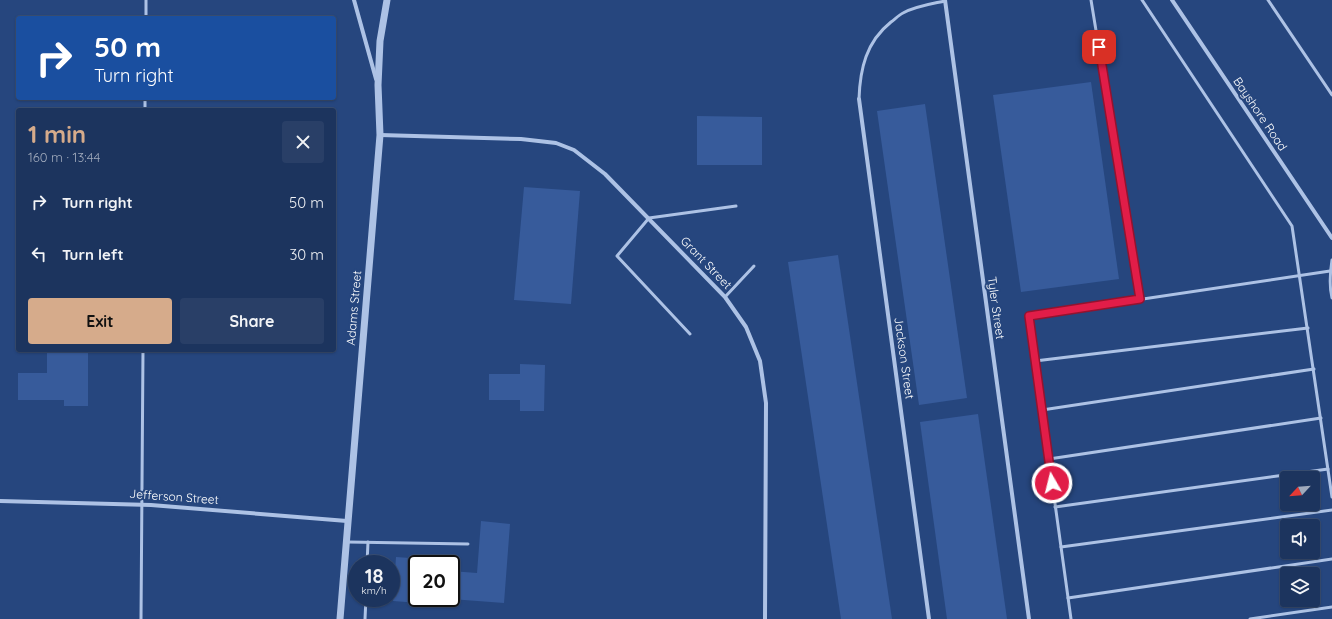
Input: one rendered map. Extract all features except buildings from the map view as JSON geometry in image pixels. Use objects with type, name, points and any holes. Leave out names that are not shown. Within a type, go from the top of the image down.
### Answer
[{"type":"street","points":[[354,0],[378,85]]},
{"type":"street","name":"Adams Street","points":[[340,619],[380,135],[378,85],[380,41],[387,0]]},
{"type":"street","name":"Bayshore Road","points":[[1172,0],[1332,238]]},
{"type":"street","name":"Tyler Street","points":[[945,1],[1029,619]]},
{"type":"street","name":"Jackson Street","points":[[859,99],[929,619]]},
{"type":"street","name":"Grant Street","points":[[380,135],[521,139],[556,143],[574,150],[605,174],[726,297],[746,327],[760,361],[766,403],[765,619]]},
{"type":"street","name":"Jefferson Street","points":[[0,501],[142,504],[347,521]]},
{"type":"lane","points":[[146,0],[146,16]]},
{"type":"lane","points":[[1091,0],[1140,299]]},
{"type":"lane","points":[[1142,0],[1292,226],[1332,497]]},
{"type":"lane","points":[[1268,0],[1332,95]]},
{"type":"lane","points":[[859,99],[860,77],[865,59],[873,42],[883,28],[902,13],[922,6],[945,1]]},
{"type":"lane","points":[[690,334],[617,256],[649,218],[736,206]]},
{"type":"lane","points":[[1332,260],[1330,271],[1330,291],[1332,298]]},
{"type":"lane","points":[[726,297],[754,266]]},
{"type":"lane","points":[[1071,619],[1029,316],[1330,271]]},
{"type":"lane","points":[[1035,361],[1308,328]]},
{"type":"lane","points":[[141,619],[143,352]]},
{"type":"lane","points":[[1042,410],[1314,369]]},
{"type":"lane","points":[[1049,459],[1321,418]]},
{"type":"lane","points":[[1055,507],[1328,469]]},
{"type":"lane","points":[[1061,547],[1332,510]]},
{"type":"lane","points":[[346,542],[468,544]]},
{"type":"lane","points":[[367,555],[368,542]]},
{"type":"lane","points":[[1068,598],[1332,558]]},
{"type":"lane","points":[[365,619],[366,607]]},
{"type":"lane","points":[[1250,619],[1332,607]]},
{"type":"route","points":[[1052,483],[1029,316],[1140,299],[1099,47]]}]
